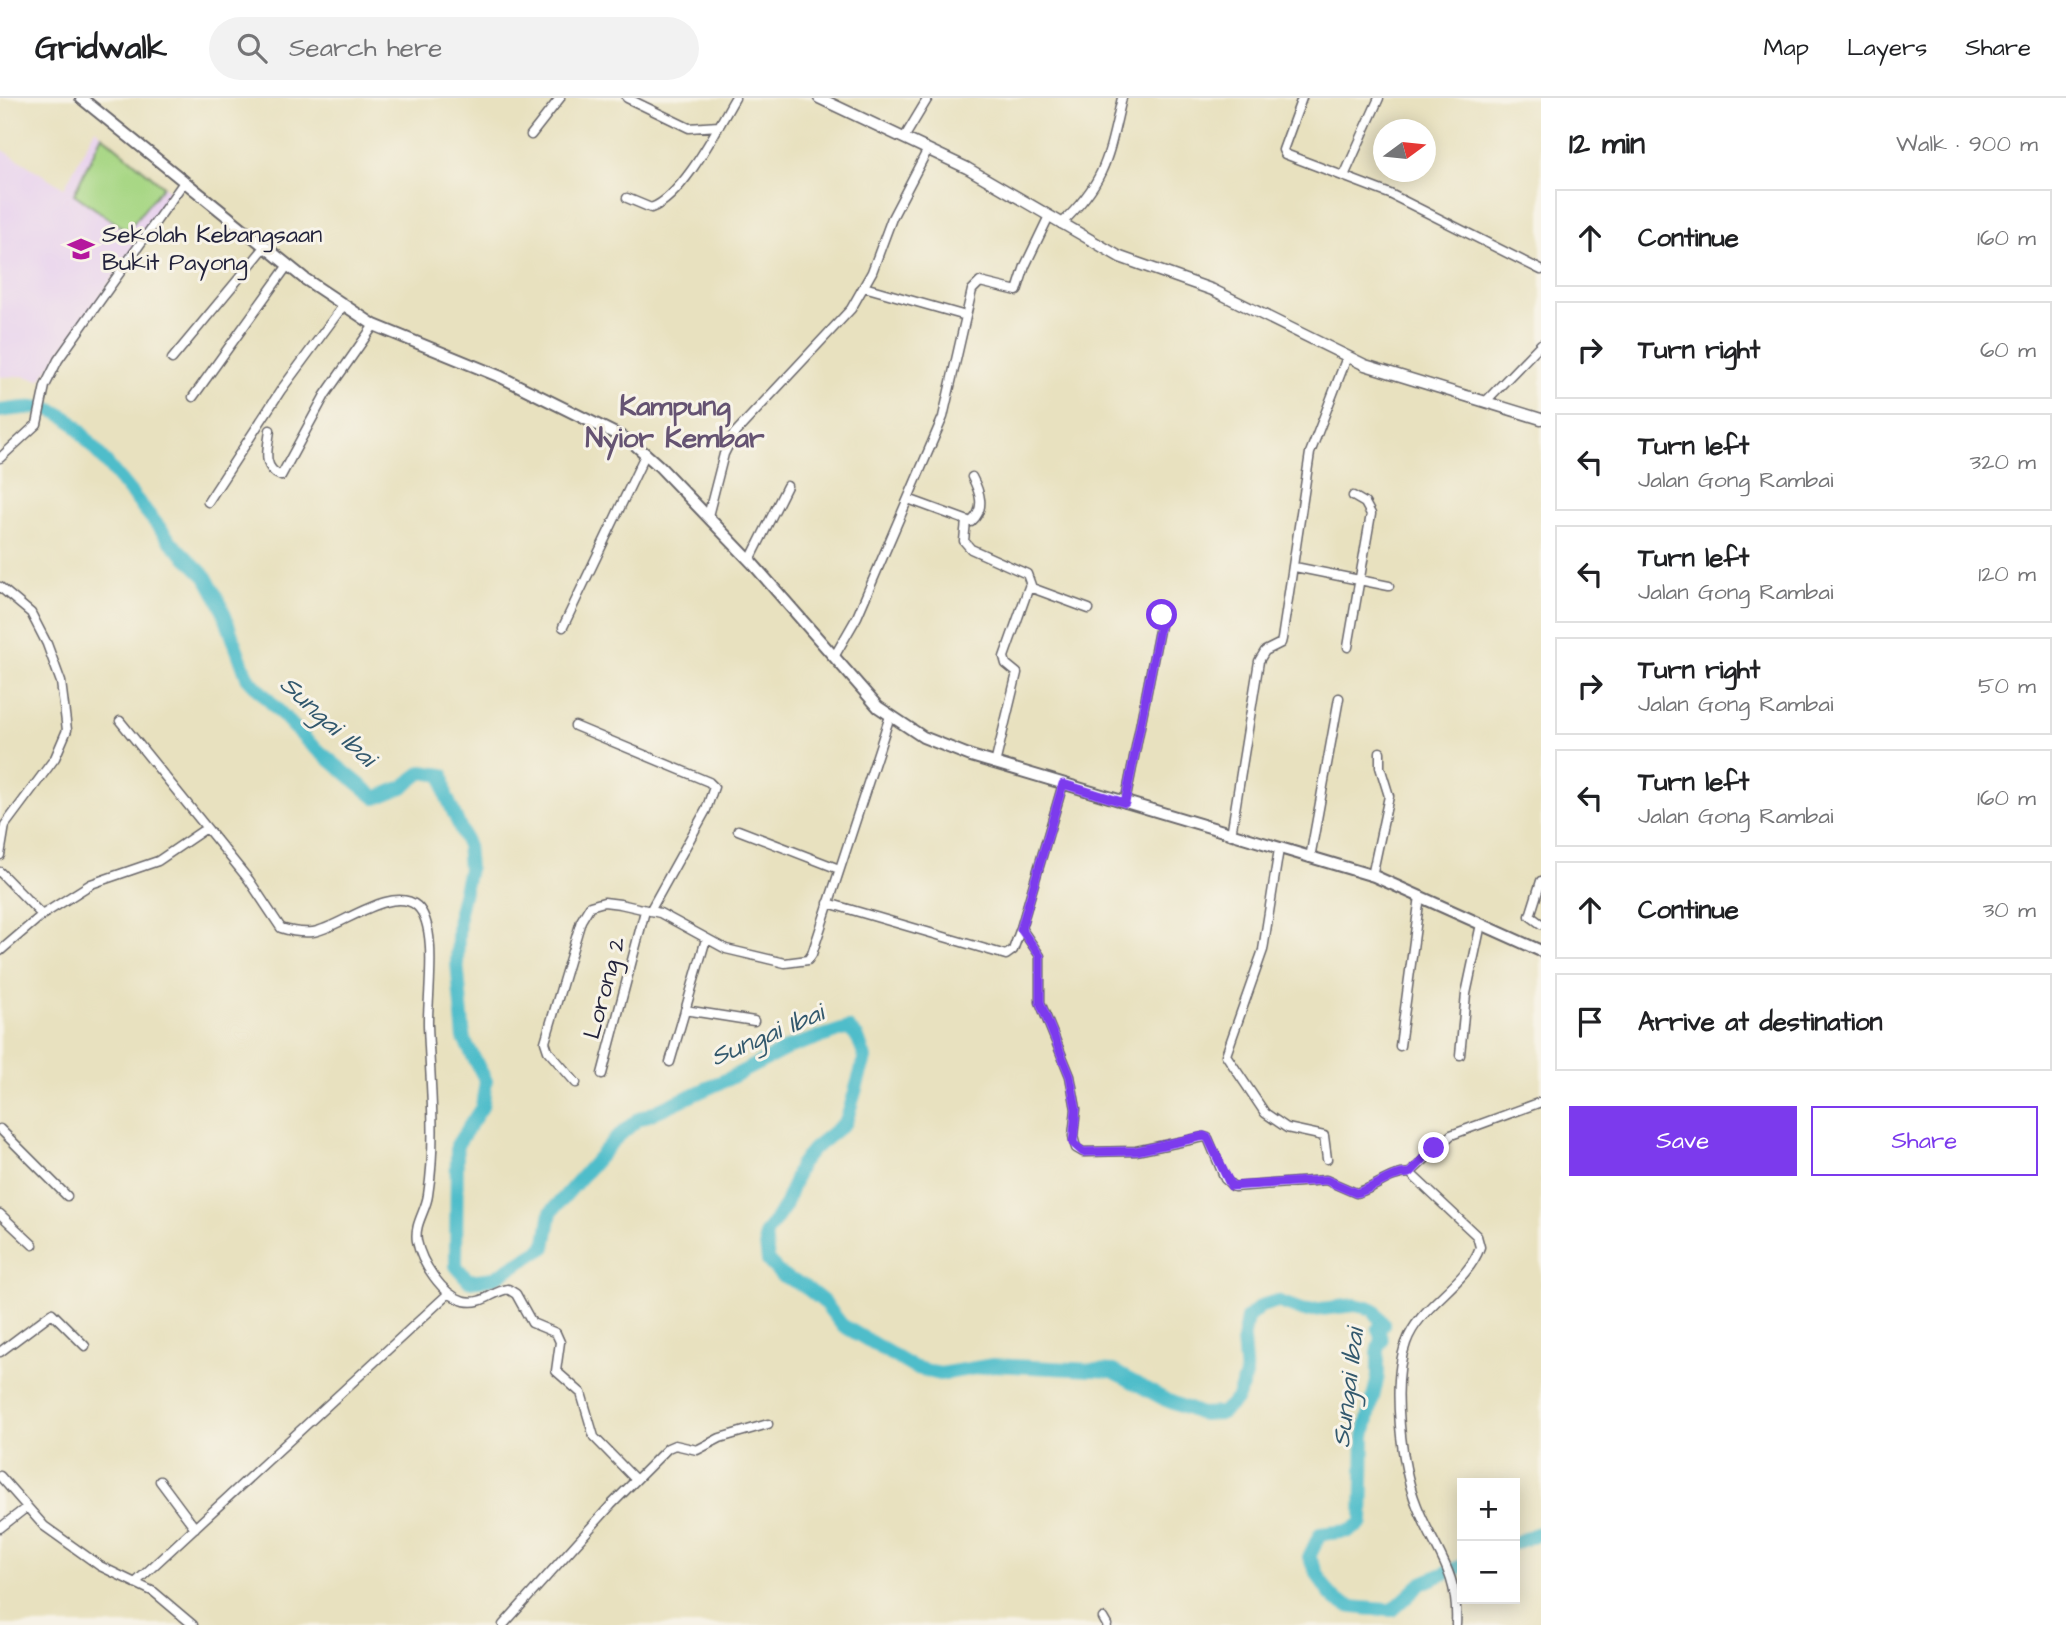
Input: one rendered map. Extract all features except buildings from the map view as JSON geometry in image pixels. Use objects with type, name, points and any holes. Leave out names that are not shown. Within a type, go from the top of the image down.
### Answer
[{"type":"main road","points":[[80,98],[342,306],[373,325],[511,382],[624,437],[646,453],[750,560],[834,657],[890,716],[933,741],[995,764],[1372,876],[1541,951]]},
{"type":"street","points":[[531,135],[560,98]]},
{"type":"street","points":[[626,98],[689,128],[719,126]]},
{"type":"street","points":[[626,198],[646,207],[657,206],[697,162],[735,98]]},
{"type":"street","points":[[819,98],[928,149],[1120,257],[1213,290],[1348,357],[1541,419]]},
{"type":"street","points":[[904,138],[928,98]]},
{"type":"street","points":[[1061,224],[1088,198],[1102,177],[1122,98]]},
{"type":"street","points":[[1302,98],[1283,150],[1285,155],[1345,176],[1416,206],[1541,270]]},
{"type":"street","points":[[1345,176],[1379,98]]},
{"type":"street","points":[[708,516],[724,454],[737,429],[836,327],[864,287],[892,218],[928,149]]},
{"type":"street","points":[[0,458],[39,420],[44,393],[58,360],[184,182]]},
{"type":"street","points":[[834,657],[857,617],[943,417],[972,290],[978,283],[1017,291],[1049,216]]},
{"type":"street","points":[[172,359],[265,247]]},
{"type":"street","points":[[193,397],[288,265]]},
{"type":"street","points":[[864,287],[965,316]]},
{"type":"street","points":[[208,502],[281,390],[342,306]]},
{"type":"street","points":[[270,430],[267,461],[271,471],[281,476],[325,395],[373,325]]},
{"type":"street","points":[[1485,402],[1541,344]]},
{"type":"street","points":[[1231,835],[1259,661],[1265,651],[1281,643],[1312,446],[1348,357]]},
{"type":"street","points":[[563,627],[646,453]]},
{"type":"street","points":[[908,499],[966,521],[975,518],[981,505],[979,490],[972,477]]},
{"type":"street","points":[[750,560],[787,486]]},
{"type":"street","points":[[1348,647],[1371,514],[1365,503],[1353,496]]},
{"type":"street","points":[[966,521],[966,546],[1027,575],[1032,588],[1089,609]]},
{"type":"street","points":[[1295,566],[1389,586]]},
{"type":"street","points":[[995,764],[1017,673],[1015,668],[1006,664],[1004,657],[1030,584]]},
{"type":"street","points":[[0,587],[31,612],[47,644],[61,682],[67,730],[55,758],[5,825],[0,856]]},
{"type":"street","points":[[1125,803],[1162,615]]},
{"type":"street","points":[[1310,858],[1339,698]]},
{"type":"street","points":[[576,1083],[548,1051],[545,1042],[585,912],[594,903],[604,902],[647,911],[681,923],[706,939],[744,954],[800,963],[812,954],[890,716]]},
{"type":"street","points":[[120,721],[249,880],[279,926],[311,932],[394,901],[409,901],[418,906],[425,918],[431,961],[428,1024],[433,1110],[428,1194],[416,1231],[425,1263],[448,1294],[464,1301],[479,1302],[508,1289],[516,1294],[532,1323],[556,1333],[561,1342],[556,1371],[581,1393],[594,1437],[635,1479]]},
{"type":"street","name":"Lorong 2","points":[[575,726],[709,782],[714,787],[706,810],[647,911],[602,1074]]},
{"type":"street","points":[[1372,876],[1389,796],[1380,767],[1380,752]]},
{"type":"street","points":[[828,903],[1006,955],[1013,950],[1021,929],[1063,784]]},
{"type":"street","points":[[0,951],[41,915],[91,884],[158,861],[205,829]]},
{"type":"street","points":[[738,830],[839,869]]},
{"type":"street","points":[[1279,849],[1263,950],[1226,1055],[1265,1112],[1287,1128],[1324,1136],[1327,1158]]},
{"type":"street","points":[[0,872],[41,915]]},
{"type":"street","points":[[1541,881],[1530,916],[1541,924]]},
{"type":"street","points":[[1400,1046],[1420,896]]},
{"type":"street","points":[[1460,1055],[1465,994],[1480,924]]},
{"type":"street","points":[[1021,929],[1040,956],[1038,993],[1070,1076],[1076,1109],[1073,1143],[1079,1151],[1136,1151],[1204,1136],[1208,1138],[1225,1179],[1236,1187],[1326,1180],[1356,1193],[1380,1184],[1393,1174],[1410,1173],[1451,1135],[1541,1102]]},
{"type":"street","points":[[670,1062],[706,939]]},
{"type":"street","points":[[685,1010],[754,1021]]},
{"type":"street","points":[[0,1129],[67,1196]]},
{"type":"street","points":[[1410,1173],[1477,1236],[1480,1247],[1462,1275],[1410,1333],[1403,1354],[1398,1420],[1413,1493],[1455,1588],[1456,1625]]},
{"type":"street","points":[[0,1214],[33,1245]]},
{"type":"street","points":[[135,1583],[448,1294]]},
{"type":"street","points":[[0,1352],[52,1313],[85,1346]]},
{"type":"street","points":[[503,1625],[635,1479],[671,1446],[696,1450],[720,1438],[768,1424]]},
{"type":"street","points":[[0,1476],[44,1526],[79,1552],[154,1592],[193,1625]]},
{"type":"street","points":[[160,1481],[195,1528]]},
{"type":"street","points":[[0,1528],[27,1507]]},
{"type":"shaded area","name":"Sekolah Kebangsaan Bukit Payong","points":[[95,129],[173,194],[40,380],[23,376],[0,377],[0,148],[64,188]]},
{"type":"green space","points":[[102,135],[163,186],[127,231],[74,194]]},
{"type":"waterway","name":"Sungai Ibai","points":[[0,411],[31,407],[48,409],[66,417],[75,425],[173,544],[206,577],[221,605],[247,677],[308,742],[376,798],[403,787],[422,772],[443,775],[446,795],[467,844],[469,869],[459,912],[457,962],[464,1039],[486,1081],[482,1107],[457,1145],[456,1266],[469,1281],[494,1278],[545,1247],[551,1212],[613,1141],[637,1120],[728,1079],[790,1047],[848,1028],[858,1038],[865,1058],[846,1122],[812,1150],[800,1165],[785,1206],[765,1235],[768,1261],[781,1275],[804,1286],[824,1302],[842,1325],[913,1367],[940,1374],[993,1365],[1113,1371],[1166,1400],[1201,1414],[1222,1413],[1237,1399],[1246,1376],[1243,1340],[1247,1318],[1261,1306],[1277,1301],[1304,1311],[1355,1305],[1373,1309],[1383,1324],[1378,1329],[1382,1341],[1378,1348],[1378,1376],[1364,1436],[1362,1523],[1350,1531],[1320,1534],[1309,1557],[1332,1596],[1339,1602],[1359,1608],[1393,1610],[1422,1583],[1457,1568]]},
{"type":"waterway","name":"Sungai Ibai","points":[[1520,1541],[1541,1532]]},
{"type":"place","name":"Sekolah Kebangsaan Bukit Payong","points":[[81,249]]},
{"type":"district","name":"Kampung Nyior Kembar","points":[[675,422]]},
{"type":"route","points":[[1162,615],[1125,803],[1063,784],[1021,929],[1040,956],[1040,1002],[1070,1076],[1076,1109],[1073,1143],[1083,1152],[1136,1151],[1204,1136],[1208,1138],[1225,1179],[1231,1186],[1326,1180],[1356,1193],[1380,1184],[1393,1174],[1410,1173],[1434,1148]]}]
